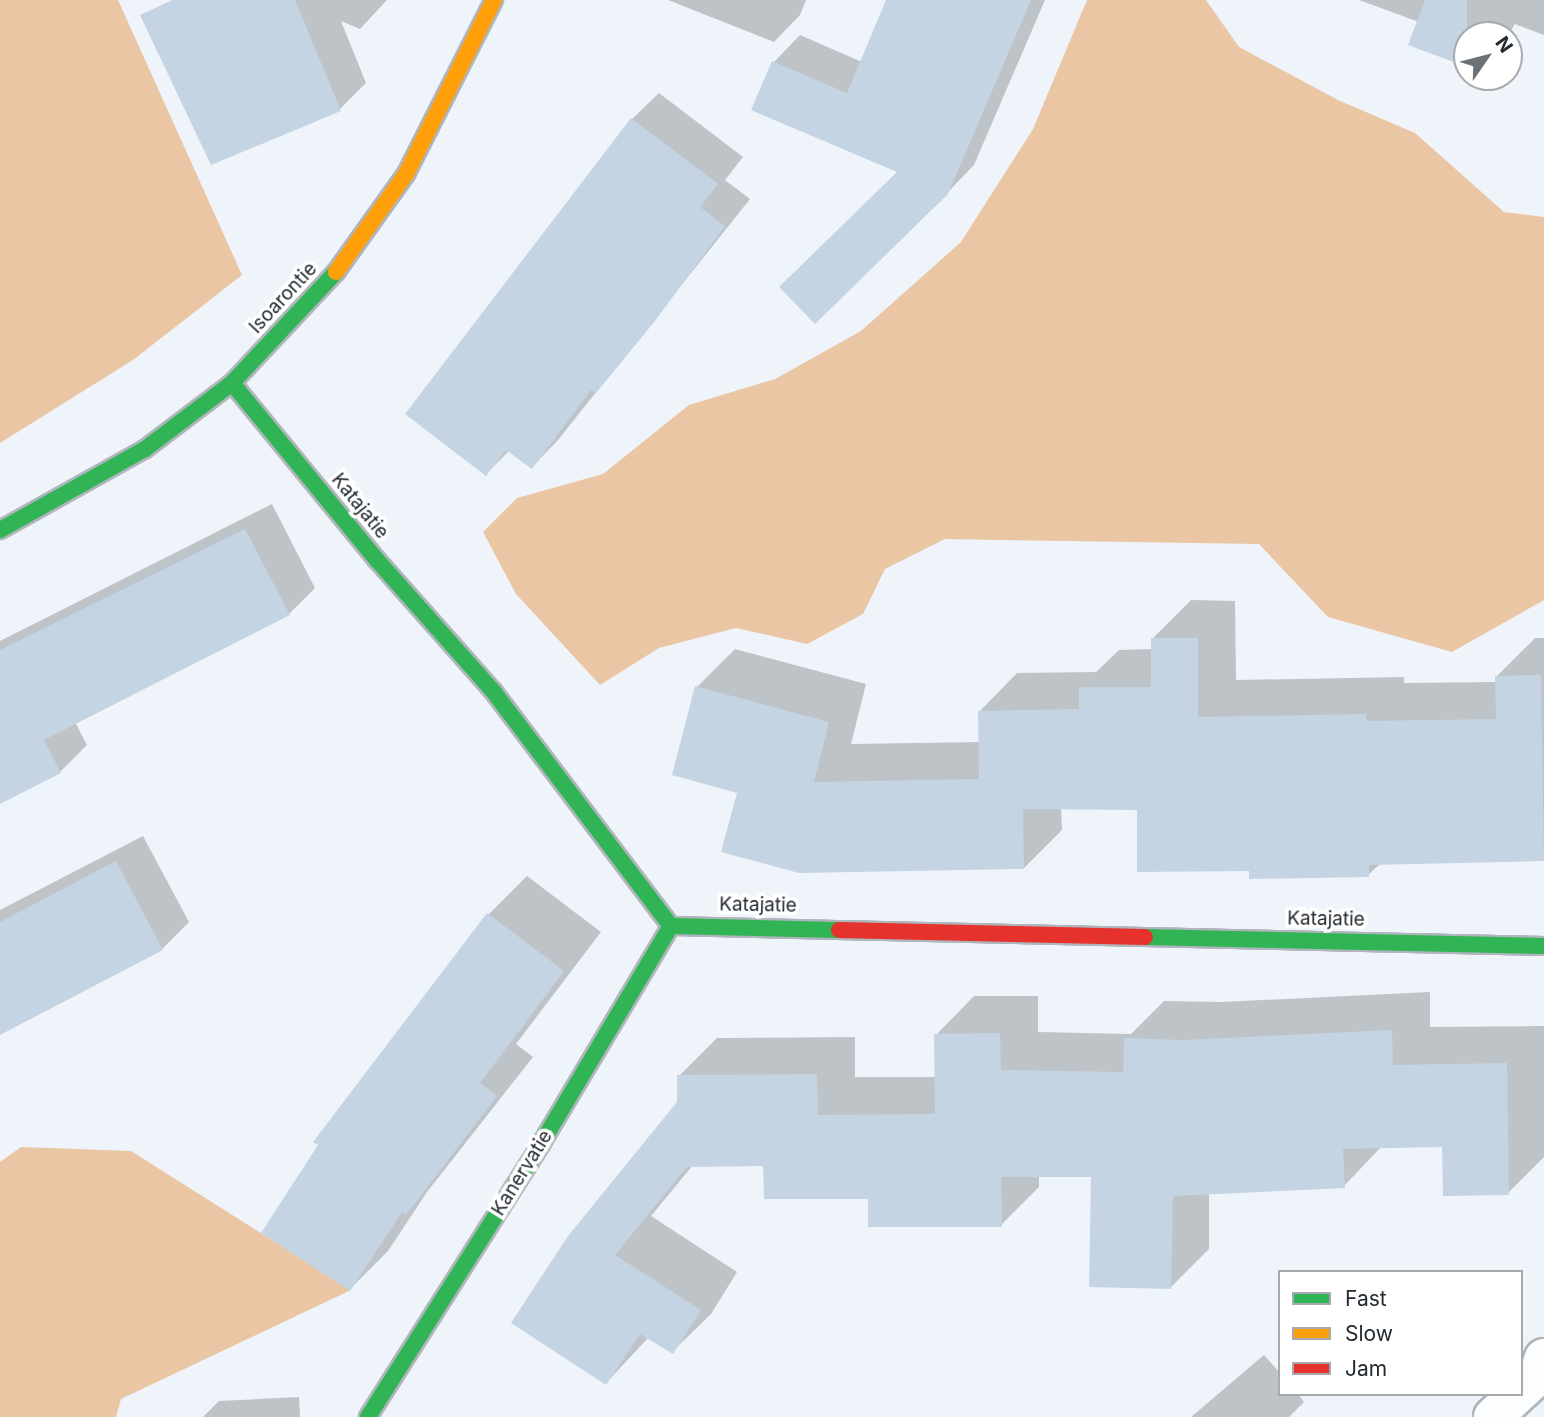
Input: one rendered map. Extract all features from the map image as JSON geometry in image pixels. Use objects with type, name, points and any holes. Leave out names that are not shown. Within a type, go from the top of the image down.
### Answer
[{"type":"street","name":"Isoarontie","points":[[0,530],[145,449],[232,383],[341,267],[406,174],[494,0]]},
{"type":"street","name":"Katajatie","points":[[232,383],[377,560],[493,691],[671,926],[1544,946]]},
{"type":"street","name":"Kanervatie","points":[[368,1417],[541,1144],[671,926]]},
{"type":"street","points":[[1523,1388],[1538,1375],[1544,1358]]},
{"type":"street","points":[[1493,1417],[1515,1396]]},
{"type":"shaded area","points":[[0,0],[118,0],[242,275],[133,360],[0,443]]},
{"type":"shaded area","points":[[1087,0],[1206,0],[1239,47],[1338,100],[1415,133],[1504,212],[1544,217],[1544,600],[1452,652],[1328,617],[1259,544],[945,539],[885,569],[863,614],[807,644],[736,628],[659,648],[600,685],[516,594],[483,532],[517,498],[603,474],[689,405],[775,379],[861,331],[961,242],[1033,129]]},
{"type":"shaded area","points":[[21,1147],[131,1151],[351,1290],[121,1399],[116,1417],[0,1417],[0,1162]]},
{"type":"building","points":[[172,0],[295,0],[341,111],[211,165],[140,15]]},
{"type":"building","points":[[886,0],[1031,0],[948,194],[815,324],[779,287],[897,172],[751,110],[772,61],[847,93]]},
{"type":"building","points":[[1425,0],[1467,0],[1467,21],[1453,21],[1453,62],[1408,45]]},
{"type":"building","points":[[631,118],[718,184],[700,207],[725,226],[655,321],[596,393],[591,390],[532,469],[506,450],[486,476],[405,414]]},
{"type":"building","points":[[245,529],[290,615],[44,740],[61,773],[0,804],[0,650]]},
{"type":"building","points":[[1151,638],[1198,638],[1198,717],[1366,714],[1366,721],[1496,719],[1495,676],[1541,675],[1544,861],[1369,865],[1369,877],[1249,879],[1249,871],[1137,872],[1137,810],[1023,809],[1024,869],[799,873],[721,852],[737,793],[672,775],[695,686],[829,722],[814,782],[979,779],[978,711],[1079,709],[1079,687],[1151,687]]},
{"type":"building","points":[[116,861],[163,950],[0,1035],[0,922]]},
{"type":"building","points":[[487,913],[564,971],[480,1083],[497,1096],[406,1215],[402,1212],[350,1291],[261,1233],[318,1145],[313,1142]]},
{"type":"building","points":[[1392,1030],[1393,1065],[1507,1063],[1509,1195],[1443,1196],[1442,1147],[1343,1149],[1345,1188],[1173,1196],[1171,1289],[1089,1287],[1091,1177],[1001,1177],[1002,1227],[868,1227],[868,1199],[764,1199],[763,1166],[687,1167],[615,1255],[701,1310],[673,1354],[640,1334],[606,1385],[511,1323],[568,1236],[677,1102],[677,1075],[817,1074],[818,1115],[935,1114],[934,1034],[1000,1033],[1001,1070],[1123,1072],[1124,1038],[1183,1040]]},
{"type":"traffic: fast","points":[[0,530],[145,449],[232,383],[336,272]]},
{"type":"traffic: fast","points":[[232,383],[377,560],[493,691],[671,926],[839,930]]},
{"type":"traffic: fast","points":[[368,1417],[541,1144],[671,926]]},
{"type":"traffic: fast","points":[[1145,937],[1544,946]]},
{"type":"traffic: slow","points":[[336,272],[406,174],[494,0]]},
{"type":"traffic: jam","points":[[839,930],[1145,937]]}]
